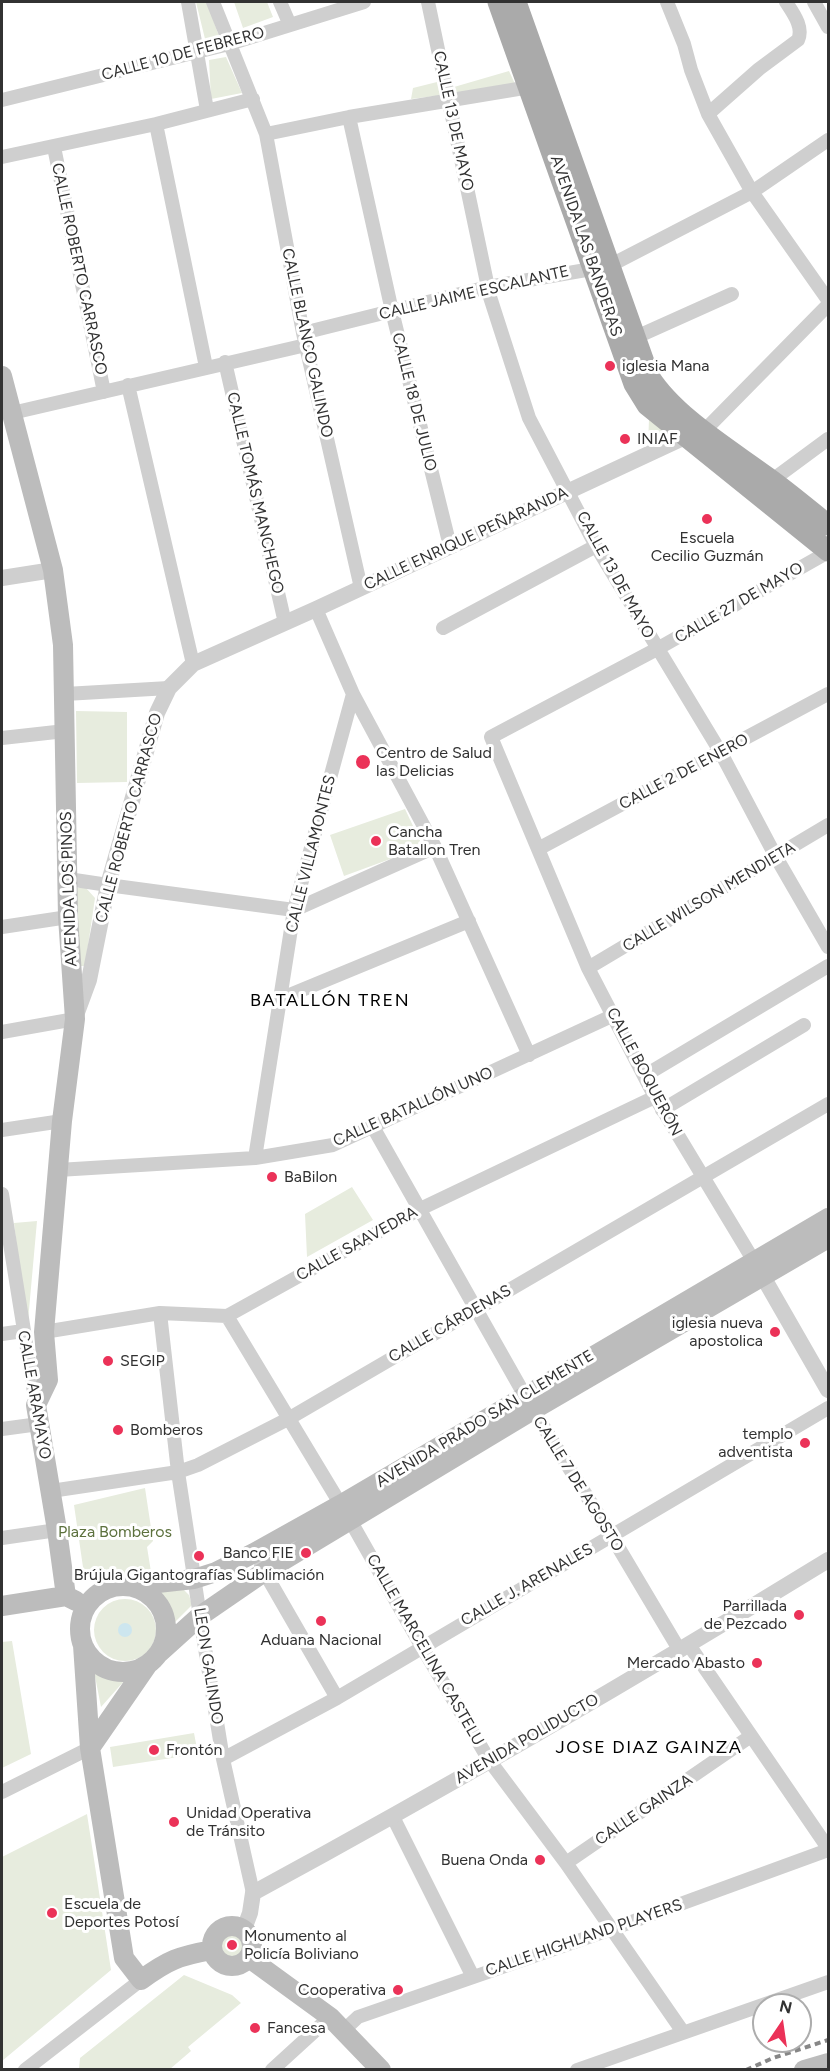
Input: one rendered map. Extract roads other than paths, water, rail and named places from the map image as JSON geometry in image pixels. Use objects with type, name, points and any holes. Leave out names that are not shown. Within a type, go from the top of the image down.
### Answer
[{"type":"main road","name":"AVENIDA LAS BANDERAS","points":[[498,2],[538,89],[602,267],[634,384],[647,405],[695,434],[764,487],[828,525]]},
{"type":"main road","name":"AVENIDA LAS BANDERAS","points":[[516,2],[538,89]]},
{"type":"main road","name":"AVENIDA LAS BANDERAS","points":[[602,267],[649,376],[659,393],[695,434]]},
{"type":"main road","name":"AVENIDA LOS PINOS","points":[[2,376],[53,570],[63,645],[65,694],[68,917],[75,1019],[62,1121],[44,1332],[48,1380],[38,1415]]},
{"type":"main road","name":"AVENIDA LAS BANDERAS","points":[[764,487],[828,551]]},
{"type":"main road","name":"AVENIDA PRADO SAN CLEMENTE","points":[[154,1658],[200,1616],[345,1513],[758,1268],[828,1218]]},
{"type":"main road","name":"AVENIDA PRADO SAN CLEMENTE","points":[[758,1268],[828,1238]]},
{"type":"main road","name":"CALLE ARAMAYO","points":[[38,1415],[66,1596]]},
{"type":"main road","name":"AVENIDA PRADO SAN CLEMENTE","points":[[130,1586],[194,1579],[216,1572],[345,1513]]},
{"type":"main road","points":[[90,1748],[165,1640],[166,1625],[163,1611],[155,1599],[144,1590],[130,1586],[109,1588],[99,1592],[89,1601],[82,1613],[80,1627],[90,1748],[124,1958],[141,1980],[163,1964],[181,1956],[212,1950]]},
{"type":"main road","points":[[2,1606],[66,1596],[86,1607]]},
{"type":"main road","points":[[83,1645],[99,1665],[111,1670],[124,1672],[137,1670],[154,1658]]},
{"type":"main road","points":[[233,1926],[244,1929],[253,1945],[249,1958],[232,1966],[219,1961],[212,1950],[214,1937],[223,1928],[233,1926]]},
{"type":"main road","points":[[249,1958],[330,2017],[381,2070]]},
{"type":"main road","points":[[804,2070],[828,2063]]},
{"type":"street","points":[[188,2],[207,110]]},
{"type":"street","name":"CALLE BLANCO GALINDO","points":[[213,2],[266,134],[304,339],[361,588]]},
{"type":"street","points":[[280,2],[290,25]]},
{"type":"street","name":"CALLE 10 DE FEBRERO","points":[[2,100],[198,53],[363,2]]},
{"type":"street","name":"CALLE 13 DE MAYO","points":[[428,2],[488,287],[529,418],[596,546],[721,753],[776,857],[828,947]]},
{"type":"street","points":[[667,2],[708,114],[752,192],[828,300]]},
{"type":"street","points":[[708,114],[759,69],[798,40],[800,35],[798,22],[786,2]]},
{"type":"street","points":[[814,2],[828,27]]},
{"type":"street","points":[[266,134],[349,117],[538,89]]},
{"type":"street","points":[[2,156],[156,124],[253,99]]},
{"type":"street","name":"CALLE 18 DE JULIO","points":[[349,117],[392,311],[450,546]]},
{"type":"street","points":[[156,124],[206,367]]},
{"type":"street","name":"CALLE JAIME ESCALANTE","points":[[12,413],[225,362],[392,311],[488,287],[602,267],[752,192],[828,140]]},
{"type":"street","name":"CALLE ROBERTO CARRASCO","points":[[54,147],[104,392]]},
{"type":"street","points":[[634,338],[732,294]]},
{"type":"street","name":"CALLE ENRIQUE PEÑARANDA","points":[[168,688],[193,664],[695,434],[828,305]]},
{"type":"street","name":"CALLE TOMÁS MANCHEGO","points":[[225,362],[285,623]]},
{"type":"street","name":"CALLE ROBERTO CARRASCO","points":[[128,385],[193,664]]},
{"type":"street","points":[[764,487],[828,439]]},
{"type":"street","points":[[443,628],[596,546]]},
{"type":"street","name":"CALLE 27 DE MAYO","points":[[491,737],[657,649],[828,551]]},
{"type":"street","points":[[2,578],[53,570]]},
{"type":"street","points":[[316,609],[353,694],[435,847],[529,1055]]},
{"type":"street","points":[[65,694],[168,688]]},
{"type":"street","name":"CALLE ROBERTO CARRASCO","points":[[75,1019],[89,980],[108,885],[157,713],[168,688]]},
{"type":"street","name":"CALLE VILLAMONTES","points":[[255,1158],[294,910],[353,694]]},
{"type":"street","name":"CALLE 2 DE ENERO","points":[[538,849],[828,694]]},
{"type":"street","points":[[2,738],[65,731]]},
{"type":"street","name":"CALLE BOQUERÓN","points":[[491,737],[588,968],[662,1110],[758,1268],[828,1390]]},
{"type":"street","name":"CALLE WILSON MENDIETA","points":[[588,968],[828,825]]},
{"type":"street","points":[[68,879],[294,910],[435,847]]},
{"type":"street","points":[[2,927],[68,917]]},
{"type":"street","points":[[280,999],[469,921]]},
{"type":"street","points":[[644,1076],[828,966]]},
{"type":"street","name":"CALLE BATALLÓN UNO","points":[[58,1170],[255,1158],[333,1145],[614,1015]]},
{"type":"street","points":[[2,1032],[75,1019]]},
{"type":"street","points":[[662,1110],[804,1025]]},
{"type":"street","name":"CALLE SAAVEDRA","points":[[227,1316],[418,1210],[655,1097]]},
{"type":"street","name":"CALLE CÁRDENAS","points":[[51,1491],[178,1472],[198,1466],[288,1419],[828,1104]]},
{"type":"street","points":[[2,1130],[62,1121]]},
{"type":"street","name":"CALLE 7 DE AGOSTO","points":[[372,1127],[529,1402],[611,1536],[684,1648],[751,1736],[828,1849]]},
{"type":"street","name":"CALLE ARAMAYO","points":[[2,1194],[5,1235],[38,1415]]},
{"type":"street","points":[[44,1332],[160,1313],[227,1316]]},
{"type":"street","name":"LEON GALINDO","points":[[160,1313],[178,1472],[194,1579],[223,1759],[253,1893]]},
{"type":"street","name":"CALLE MARCELINA CASTELU","points":[[227,1316],[489,1760],[566,1863],[683,2032]]},
{"type":"street","points":[[2,1334],[23,1331]]},
{"type":"street","name":"CALLE J. ARENALES","points":[[223,1759],[337,1698],[828,1408]]},
{"type":"street","points":[[2,1429],[38,1415]]},
{"type":"street","points":[[2,1538],[57,1530]]},
{"type":"street","points":[[254,1553],[337,1698]]},
{"type":"street","name":"AVENIDA POLIDUCTO","points":[[253,1893],[393,1817],[684,1648],[828,1560]]},
{"type":"street","name":"CALLE GAINZA","points":[[566,1863],[751,1736]]},
{"type":"street","points":[[2,1792],[90,1748]]},
{"type":"street","points":[[393,1817],[473,1977]]},
{"type":"street","name":"CALLE HIGHLAND PLAYERS","points":[[343,2031],[358,2017],[612,1929],[828,1849]]},
{"type":"street","points":[[244,1929],[250,1913],[253,1893]]},
{"type":"street","points":[[25,2070],[141,1980]]},
{"type":"street","points":[[577,2070],[828,1982]]},
{"type":"street","points":[[272,2070],[330,2017]]},
{"type":"water","points":[[122,1623],[128,1623],[132,1630],[128,1637],[122,1637],[118,1633],[118,1627]]},
{"type":"railway","points":[[746,2070],[773,2058],[828,2040]]},
{"type":"place","name":"iglesia Mana","points":[[610,366]]},
{"type":"place","name":"INIAF","points":[[625,439]]},
{"type":"place","name":"Escuela Cecilio Guzmán","points":[[707,519]]},
{"type":"place","name":"Centro de Salud las Delicias","points":[[363,762]]},
{"type":"place","name":"Cancha Batallon Tren","points":[[376,841]]},
{"type":"place","name":"BaBilon","points":[[272,1177]]},
{"type":"place","name":"iglesia nueva apostolica","points":[[775,1332]]},
{"type":"place","name":"SEGIP","points":[[108,1361]]},
{"type":"place","name":"Bomberos","points":[[118,1430]]},
{"type":"place","name":"templo adventista","points":[[805,1443]]},
{"type":"place","name":"Banco FIE","points":[[306,1553]]},
{"type":"place","name":"Brújula Gigantografías Sublimación","points":[[199,1556]]},
{"type":"place","name":"Parrillada de Pezcado","points":[[799,1615]]},
{"type":"place","name":"Aduana Nacional","points":[[321,1621]]},
{"type":"place","name":"Mercado Abasto","points":[[757,1663]]},
{"type":"place","name":"Frontón","points":[[154,1750]]},
{"type":"place","name":"Unidad Operativa de Tránsito","points":[[174,1822]]},
{"type":"place","name":"Buena Onda","points":[[540,1860]]},
{"type":"place","name":"Escuela de Deportes Potosí","points":[[52,1913]]},
{"type":"place","name":"Monumento al Policía Boliviano","points":[[232,1945]]},
{"type":"place","name":"Cooperativa","points":[[398,1990]]},
{"type":"place","name":"Fancesa","points":[[255,2028]]},
{"type":"district","name":"BATALLÓN TREN","points":[[330,1001]]},
{"type":"district","name":"JOSE DIAZ GAINZA","points":[[649,1748]]},
{"type":"park label","name":"Plaza Bomberos","points":[[115,1532]]}]
